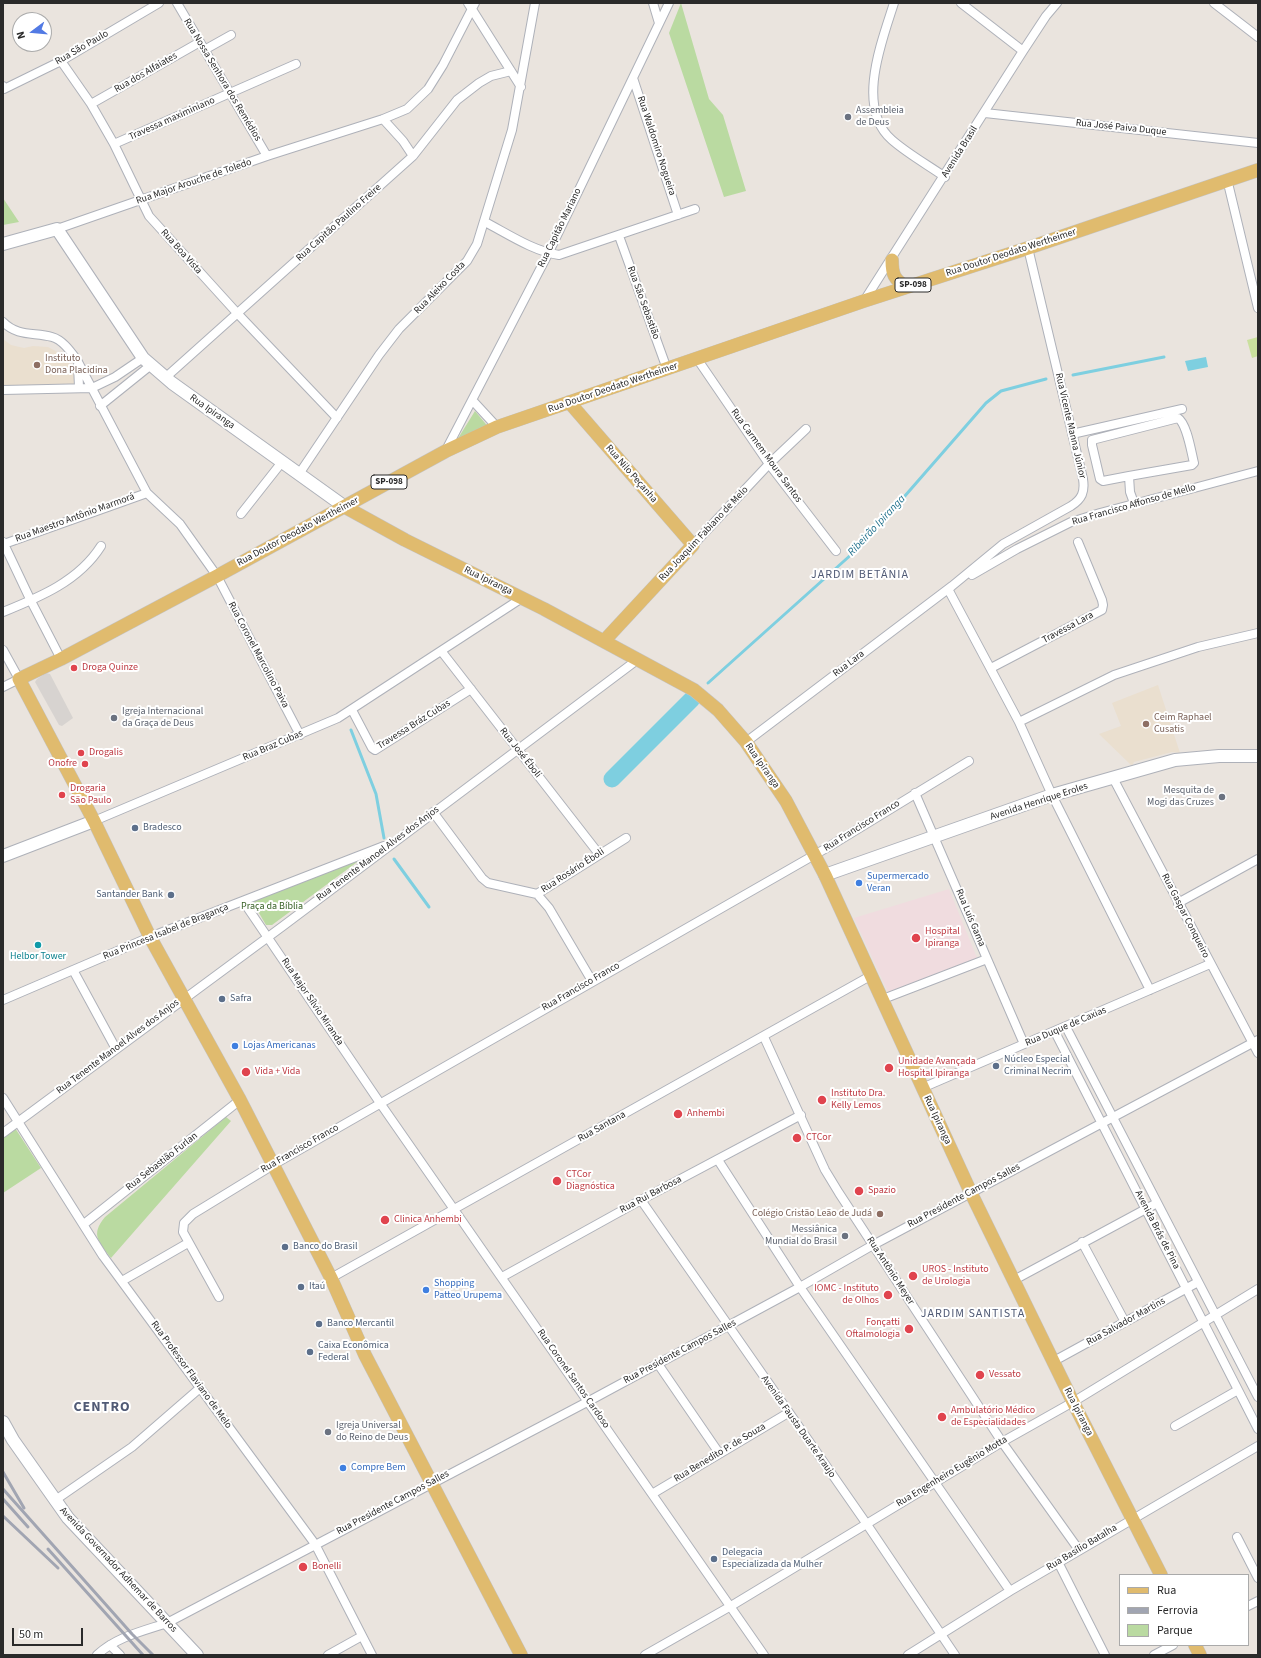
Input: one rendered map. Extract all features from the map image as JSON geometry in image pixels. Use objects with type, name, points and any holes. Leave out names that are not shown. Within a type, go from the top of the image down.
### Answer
[{"type":"main road","name":"Rua Doutor Deodato Wertheimer","points":[[19,679],[61,659],[217,576],[446,451],[497,427],[667,369],[698,360],[864,301],[1028,248],[1258,170]]},
{"type":"main road","name":"Rua Major Arouche de Toledo","points":[[4,244],[57,229]]},
{"type":"main road","name":"Rua Ipiranga","points":[[57,229],[147,361],[165,378],[345,507],[405,540],[522,598],[694,690],[718,710],[746,742],[786,800],[815,854],[872,975],[971,1194],[1073,1402],[1161,1574]]},
{"type":"main road","points":[[892,260],[893,277],[897,282],[907,288]]},
{"type":"main road","name":"Rua Nilo Peçanha","points":[[569,402],[693,546]]},
{"type":"main road","name":"Rua Joaquim Fabiano de Melo","points":[[604,641],[693,546]]},
{"type":"main road","points":[[19,679],[94,821],[150,937],[240,1100],[331,1278],[365,1355],[430,1483],[496,1603],[521,1655]]},
{"type":"main road","name":"Avenida Henrique Eroles","points":[[825,875],[1052,796],[1185,758],[1258,756]]},
{"type":"main road","name":"Rua Braz Cubas","points":[[3,856],[94,821]]},
{"type":"main road","name":"Avenida Governador Adhemar de Barros","points":[[3,1422],[54,1501],[77,1529],[197,1655]]},
{"type":"main road","points":[[1196,1646],[1200,1655]]},
{"type":"street","name":"Rua São Paulo","points":[[3,88],[61,61],[159,3]]},
{"type":"street","name":"Rua Aleixo Costa","points":[[299,474],[399,329],[467,261],[477,244],[512,130],[535,3]]},
{"type":"street","points":[[653,3],[659,23]]},
{"type":"street","name":"Rua Capitão Mariano","points":[[446,451],[548,254],[669,3]]},
{"type":"street","points":[[894,3],[882,41],[873,81],[875,107],[879,123],[891,139],[945,177]]},
{"type":"street","points":[[961,3],[1023,51]]},
{"type":"street","name":"Avenida Brasil","points":[[864,301],[945,177],[1023,51],[1046,16],[1057,3]]},
{"type":"street","points":[[1214,3],[1258,37]]},
{"type":"street","name":"Rua Nossa Senhora dos Remédios","points":[[179,4],[267,156]]},
{"type":"street","points":[[472,5],[521,87]]},
{"type":"street","name":"Rua Major Arouche de Toledo","points":[[57,229],[267,156],[383,119],[407,109],[428,90],[443,65],[472,5]]},
{"type":"street","points":[[206,49],[231,35]]},
{"type":"street","name":"Rua dos Alfaiates","points":[[91,104],[200,42]]},
{"type":"street","name":"Rua Boa Vista","points":[[61,61],[91,104],[114,144],[141,200],[154,223],[337,418]]},
{"type":"street","name":"Travessa maximiniano","points":[[114,144],[296,64]]},
{"type":"street","name":"Rua Capitão Paulino Freire","points":[[165,378],[412,156],[457,100],[470,89],[491,76],[511,71]]},
{"type":"street","name":"Rua Waldomiro Nogueira","points":[[633,78],[678,215]]},
{"type":"street","name":"Rua José Paiva Duque","points":[[985,113],[1258,143]]},
{"type":"street","points":[[383,119],[403,141],[412,156]]},
{"type":"street","points":[[1227,180],[1258,308]]},
{"type":"street","points":[[485,222],[548,254],[559,255],[569,253],[695,209]]},
{"type":"street","name":"Rua São Sebastião","points":[[619,236],[667,369]]},
{"type":"street","name":"Rua Vicente Manna Júnior","points":[[950,588],[1003,544],[1078,502],[1083,495],[1084,487],[1028,248]]},
{"type":"street","name":"Rua Coronel Marcolino Paiva","points":[[3,322],[12,329],[22,333],[53,337],[69,349],[77,360],[147,493],[180,524],[217,576],[300,735]]},
{"type":"street","points":[[77,360],[79,387]]},
{"type":"street","name":"Rua Carmem Moura Santos","points":[[698,360],[769,464],[836,551]]},
{"type":"street","points":[[3,390],[79,387],[92,388],[147,361]]},
{"type":"street","points":[[100,406],[147,361]]},
{"type":"street","points":[[473,401],[497,427]]},
{"type":"street","points":[[1072,434],[1182,409]]},
{"type":"street","points":[[1178,418],[1181,420],[1194,463],[1192,465],[1129,476],[1104,481],[1100,479],[1092,440],[1178,418]]},
{"type":"street","name":"Rua Joaquim Fabiano de Melo","points":[[693,546],[769,464],[806,429]]},
{"type":"street","points":[[241,514],[282,462]]},
{"type":"street","name":"Rua Francisco Affonso de Mello","points":[[950,588],[1017,549],[1071,522],[1134,503],[1258,471]]},
{"type":"street","points":[[1129,476],[1130,492],[1134,503]]},
{"type":"street","name":"Rua Maestro Antônio Marmorá","points":[[3,543],[147,493]]},
{"type":"street","name":"Travessa Lara","points":[[991,668],[1102,610],[1102,600],[1078,542]]},
{"type":"street","points":[[3,543],[61,659]]},
{"type":"street","points":[[3,612],[31,601],[59,586],[79,572],[92,560],[101,546]]},
{"type":"street","points":[[950,588],[1019,722],[1052,796],[1150,990]]},
{"type":"street","name":"Rua Lara","points":[[746,742],[950,588]]},
{"type":"street","name":"Rua Braz Cubas","points":[[94,821],[300,735],[352,710],[522,598]]},
{"type":"street","points":[[1019,722],[1126,670],[1198,647],[1258,633]]},
{"type":"street","points":[[3,650],[19,679]]},
{"type":"street","name":"Rua José Éboli","points":[[442,652],[599,854]]},
{"type":"street","name":"Rua Tenente Manoel Alves dos Anjos","points":[[3,1133],[268,937],[637,660]]},
{"type":"street","name":"Rua Doutor Deodato Wertheimer","points":[[3,687],[19,679]]},
{"type":"street","name":"Travessa Bráz Cubas","points":[[352,710],[372,748],[375,750],[471,689]]},
{"type":"street","name":"Rua Francisco Franco","points":[[188,1243],[182,1227],[193,1214],[273,1165],[380,1103],[815,854],[969,761]]},
{"type":"street","name":"Rua Gaspar Conqueiro","points":[[1113,778],[1210,964],[1255,1041],[1258,1053]]},
{"type":"street","name":"Rua Luís Gama","points":[[915,793],[1024,1044]]},
{"type":"street","name":"Rua Rosário Éboli","points":[[433,812],[482,878],[488,883],[537,894],[626,838]]},
{"type":"street","name":"Rua Princesa Isabel de Bragança","points":[[3,1000],[150,937],[396,840]]},
{"type":"street","points":[[1178,903],[1258,859]]},
{"type":"street","points":[[537,894],[549,908],[592,981]]},
{"type":"street","name":"Rua Major Sílvio Miranda","points":[[243,901],[380,1103]]},
{"type":"street","points":[[883,999],[987,959]]},
{"type":"street","name":"Rua Duque de Caxias","points":[[922,1088],[1210,964]]},
{"type":"street","points":[[73,970],[116,1049]]},
{"type":"street","name":"Rua Santana","points":[[331,1278],[764,1037],[872,975]]},
{"type":"street","name":"Avenida Brás de Pina","points":[[1066,1027],[1198,1282],[1217,1315],[1258,1397]]},
{"type":"street","name":"Avenida Brás de Pina","points":[[1055,1032],[1230,1372],[1258,1430]]},
{"type":"street","name":"Rua Antônio Meyer","points":[[764,1037],[825,1170],[872,1245],[1002,1442],[1079,1550]]},
{"type":"street","name":"Rua Presidente Campos Salles","points":[[98,1655],[110,1645],[132,1634],[167,1623],[430,1483],[589,1401],[800,1287],[872,1245],[971,1194],[1100,1122],[1255,1041]]},
{"type":"street","name":"Rua Professor Flaviano de Melo","points":[[3,1098],[106,1261],[315,1544],[372,1655]]},
{"type":"street","name":"Rua Sebastião Furlan","points":[[84,1224],[240,1100]]},
{"type":"street","name":"Rua Coronel Santos Cardoso","points":[[380,1103],[455,1208],[652,1494],[732,1606],[764,1655]]},
{"type":"street","name":"Rua Rui Barbosa","points":[[502,1277],[641,1200],[801,1115]]},
{"type":"street","points":[[718,1160],[800,1287],[1010,1591]]},
{"type":"street","name":"Avenida Fausta Duarte Araujo","points":[[641,1200],[788,1414],[866,1523],[955,1655]]},
{"type":"street","points":[[1014,1280],[1082,1242],[1157,1203]]},
{"type":"street","points":[[1082,1242],[1125,1322]]},
{"type":"street","points":[[120,1278],[188,1243],[219,1297]]},
{"type":"street","name":"Rua Salvador Martins","points":[[1054,1361],[1198,1282]]},
{"type":"street","name":"Rua Engenheiro Eugênio Motta","points":[[645,1655],[732,1606],[934,1482],[1073,1402],[1258,1290]]},
{"type":"street","points":[[658,1364],[720,1453]]},
{"type":"street","points":[[1230,1372],[1242,1366]]},
{"type":"street","points":[[54,1501],[132,1446],[200,1388]]},
{"type":"street","points":[[1175,1426],[1238,1390]]},
{"type":"street","name":"Rua Benedito P. de Souza","points":[[652,1494],[788,1414]]},
{"type":"street","name":"Rua Basílio Batalha","points":[[908,1655],[1058,1562],[1258,1446]]},
{"type":"street","points":[[1237,1537],[1258,1578]]},
{"type":"street","points":[[1058,1562],[1104,1655]]},
{"type":"street","points":[[1249,1606],[1258,1601]]},
{"type":"street","points":[[328,1655],[362,1636]]},
{"type":"street","points":[[110,1645],[120,1655]]},
{"type":"street","points":[[1154,1655],[1172,1646]]},
{"type":"shaded area","name":"Instituto Dona Placidina","points":[[3,339],[11,345],[24,348],[33,346],[48,347],[63,355],[77,375],[74,384],[3,387]]},
{"type":"shaded area","points":[[46,673],[50,674],[73,718],[62,726],[59,725],[35,682]]},
{"type":"shaded area","name":"Ceim Raphael Cusatis","points":[[1158,685],[1180,753],[1172,752],[1134,762],[1132,766],[1099,734],[1121,726],[1112,703]]},
{"type":"shaded area","name":"Hospital Ipiranga","points":[[949,889],[977,958],[888,992],[854,918]]},
{"type":"green space","points":[[681,3],[709,99],[723,115],[746,191],[724,197],[669,33]]},
{"type":"green space","points":[[3,198],[19,222],[3,225]]},
{"type":"green space","points":[[1258,337],[1258,356],[1252,358],[1247,340]]},
{"type":"green space","points":[[475,411],[490,429],[457,440]]},
{"type":"green space","name":"Praça da Bíblia","points":[[368,854],[272,925],[266,925],[252,901]]},
{"type":"green space","points":[[226,1117],[231,1121],[111,1258],[98,1238],[97,1234],[100,1223],[105,1217]]},
{"type":"green space","points":[[15,1128],[41,1168],[3,1193],[3,1137]]},
{"type":"water","points":[[1206,357],[1208,367],[1188,371],[1185,361]]},
{"type":"waterway","points":[[1073,375],[1164,357]]},
{"type":"waterway","name":"Ribeirão Ipiranga","points":[[708,683],[863,544],[986,403],[1001,391],[1046,379]]},
{"type":"waterway","name":"Ribeirão Ipiranga","points":[[612,779],[692,699]]},
{"type":"waterway","points":[[351,730],[376,794],[384,838]]},
{"type":"waterway","points":[[394,859],[429,907]]},
{"type":"railway","points":[[3,1472],[24,1508]]},
{"type":"railway","points":[[3,1489],[132,1634],[153,1655]]},
{"type":"railway","points":[[3,1499],[28,1527]]},
{"type":"railway","points":[[3,1516],[58,1568]]},
{"type":"railway","points":[[48,1549],[143,1655]]},
{"type":"place","name":"Assembleia de Deus","points":[[848,117]]},
{"type":"place","name":"Instituto Dona Placidina","points":[[37,365]]},
{"type":"place","name":"Droga Quinze","points":[[74,668]]},
{"type":"place","name":"Igreja Internacional da Graça de Deus","points":[[114,718]]},
{"type":"place","name":"Ceim Raphael Cusatis","points":[[1146,724]]},
{"type":"place","name":"Drogalis","points":[[81,753]]},
{"type":"place","name":"Onofre","points":[[85,764]]},
{"type":"place","name":"Drogaria São Paulo","points":[[62,795]]},
{"type":"place","name":"Mesquita de Mogi das Cruzes","points":[[1222,797]]},
{"type":"place","name":"Bradesco","points":[[135,828]]},
{"type":"place","name":"Supermercado Veran","points":[[859,883]]},
{"type":"place","name":"Santander Bank","points":[[171,895]]},
{"type":"place","name":"Hospital Ipiranga","points":[[916,938]]},
{"type":"place","name":"Helbor Tower","points":[[38,945]]},
{"type":"place","name":"Safra","points":[[222,999]]},
{"type":"place","name":"Lojas Americanas","points":[[235,1046]]},
{"type":"place","name":"Núcleo Especial Criminal Necrim","points":[[996,1066]]},
{"type":"place","name":"Unidade Avançada Hospital Ipiranga","points":[[889,1068]]},
{"type":"place","name":"Vida + Vida","points":[[246,1072]]},
{"type":"place","name":"Instituto Dra. Kelly Lemos","points":[[822,1100]]},
{"type":"place","name":"Anhembi","points":[[678,1114]]},
{"type":"place","name":"CTCor","points":[[797,1138]]},
{"type":"place","name":"CTCor Diagnóstica","points":[[557,1181]]},
{"type":"place","name":"Spazio","points":[[859,1191]]},
{"type":"place","name":"Colégio Cristão Leão de Judá","points":[[880,1214]]},
{"type":"place","name":"Clinica Anhembi","points":[[385,1220]]},
{"type":"place","name":"Messiânica Mundial do Brasil","points":[[845,1236]]},
{"type":"place","name":"Banco do Brasil","points":[[285,1247]]},
{"type":"place","name":"UROS - Instituto de Urologia","points":[[913,1276]]},
{"type":"place","name":"Itaú","points":[[301,1287]]},
{"type":"place","name":"Shopping Patteo Urupema","points":[[426,1290]]},
{"type":"place","name":"IOMC - Instituto de Olhos","points":[[888,1295]]},
{"type":"place","name":"Banco Mercantil","points":[[319,1324]]},
{"type":"place","name":"Fonçatti Oftalmologia","points":[[909,1329]]},
{"type":"place","name":"Caixa Econômica Federal","points":[[310,1352]]},
{"type":"place","name":"Vessato","points":[[980,1375]]},
{"type":"place","name":"Ambulatório Médico de Especialidades","points":[[942,1417]]},
{"type":"place","name":"Igreja Universal do Reino de Deus","points":[[328,1432]]},
{"type":"place","name":"Compre Bem","points":[[343,1468]]},
{"type":"place","name":"Delegacia Especializada da Mulher","points":[[714,1559]]},
{"type":"place","name":"Bonelli","points":[[303,1567]]},
{"type":"district","name":"JARDIM BETÂNIA","points":[[860,575]]},
{"type":"district","name":"JARDIM SANTISTA","points":[[973,1314]]},
{"type":"district","name":"CENTRO","points":[[102,1408]]}]
